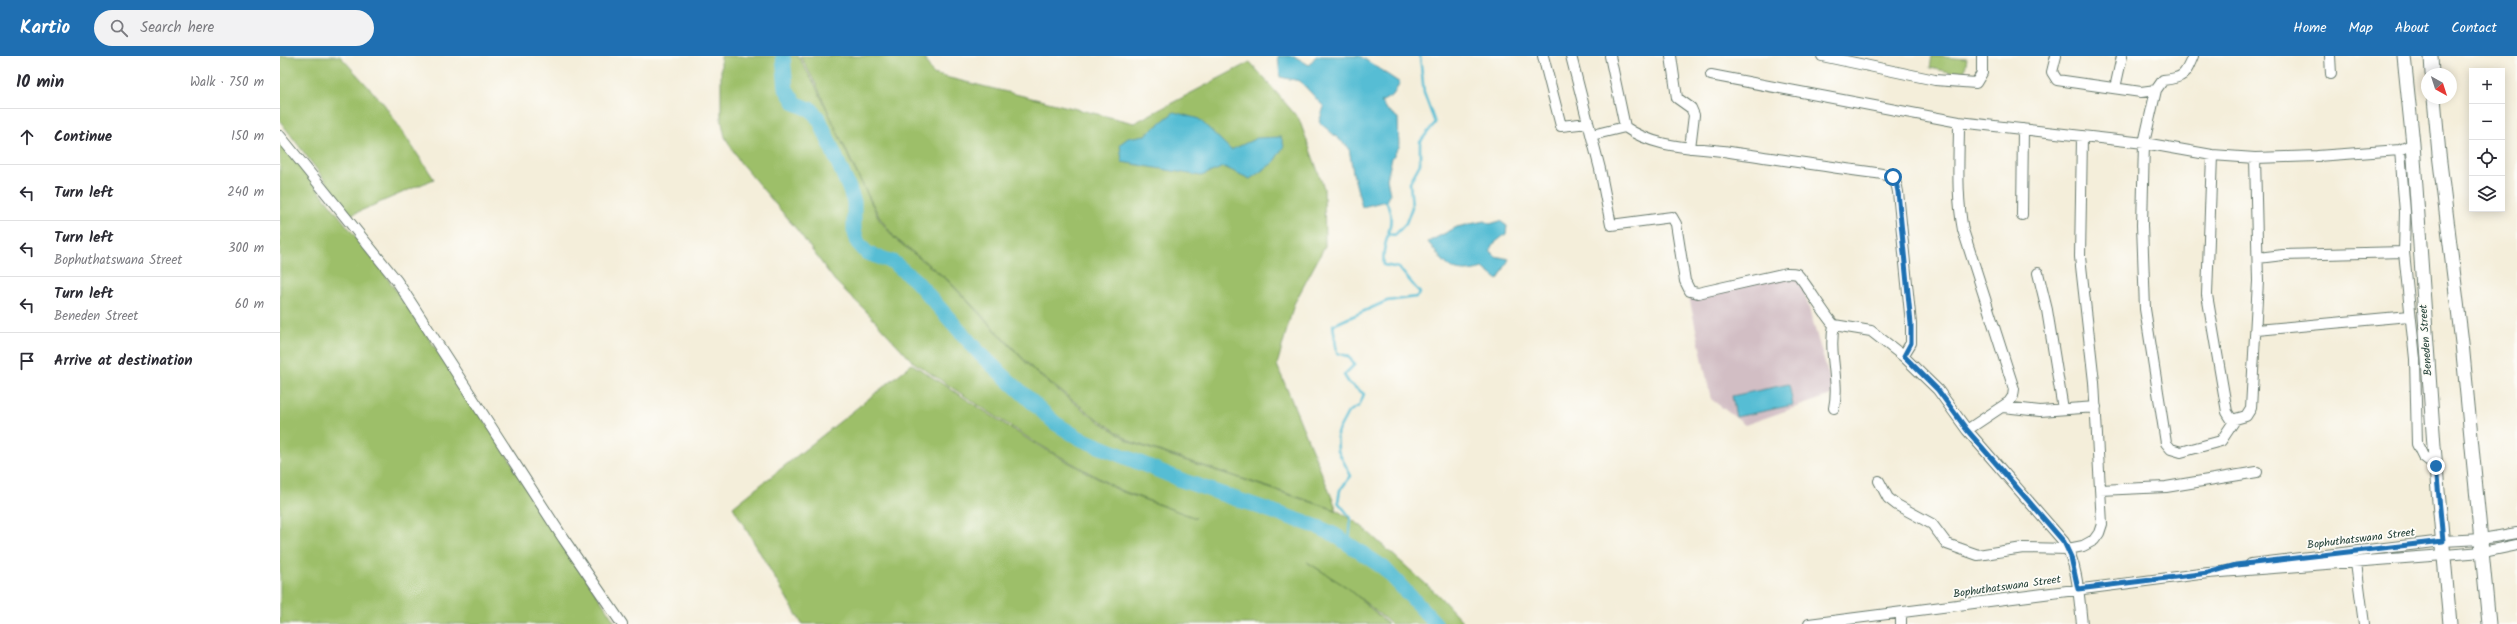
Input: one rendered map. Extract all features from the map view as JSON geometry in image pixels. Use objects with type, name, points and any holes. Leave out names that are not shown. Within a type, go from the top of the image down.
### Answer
[{"type":"main road","name":"Beneden Street","points":[[2404,56],[2413,144],[2436,466],[2450,624]]},
{"type":"main road","points":[[2431,56],[2432,68]]},
{"type":"main road","points":[[2435,104],[2483,546],[2489,624]]},
{"type":"street","points":[[1543,56],[1562,126],[1588,123]]},
{"type":"street","points":[[1571,56],[1592,135],[1611,225],[1672,217],[1676,224],[1685,281],[1690,291],[1698,293],[1787,273],[1796,274],[1803,279],[1815,301],[1834,325],[1871,331],[1904,356],[1938,390],[1967,430],[2055,530],[2068,549],[2078,589],[2082,624]]},
{"type":"street","points":[[1610,56],[1625,127]]},
{"type":"street","points":[[1671,56],[1677,98],[1691,108],[1694,115],[1690,148]]},
{"type":"street","points":[[1822,56],[1935,80],[1976,83],[1982,73],[1982,56]]},
{"type":"street","points":[[2056,56],[2052,72],[2057,80],[2141,92],[2156,90]]},
{"type":"street","points":[[2116,88],[2122,56]]},
{"type":"street","points":[[2193,56],[2186,73],[2177,79],[2163,80],[2156,90],[2144,143],[2142,225],[2145,308],[2166,443],[2171,449],[2181,452],[2221,441],[2235,420],[2246,416],[2251,408],[2253,360],[2257,330],[2258,258],[2255,158]]},
{"type":"street","points":[[2330,56],[2331,74]]},
{"type":"street","points":[[1711,75],[1959,122],[2144,143],[2212,155],[2255,158],[2317,156],[2400,150],[2413,144]]},
{"type":"street","points":[[1959,122],[1958,204],[1971,259],[2014,389],[2013,396],[2003,407],[1967,430]]},
{"type":"street","points":[[1592,135],[1625,127],[1650,141],[1690,148],[1876,173],[1893,177],[1896,182],[1898,192],[1911,324],[1911,343],[1904,356]]},
{"type":"street","points":[[2022,215],[2023,129]]},
{"type":"street","points":[[280,136],[396,280],[563,538],[622,624]]},
{"type":"street","points":[[1879,481],[1888,498],[1897,505],[1932,524],[1947,544],[1978,555],[2022,548],[2068,549],[2083,546],[2094,540],[2099,534],[2102,524],[2096,407],[2090,334],[2080,257],[2082,137]]},
{"type":"street","points":[[2400,150],[2405,212],[2404,252],[2409,316],[2415,359],[2417,444],[2423,456],[2436,466]]},
{"type":"street","points":[[2212,155],[2207,295],[2227,412],[2232,420],[2235,420]]},
{"type":"street","points":[[2258,258],[2283,255],[2404,252]]},
{"type":"street","points":[[2038,274],[2047,310],[2063,409]]},
{"type":"street","points":[[2257,330],[2409,316]]},
{"type":"street","points":[[1834,325],[1831,343],[1837,393],[1834,408]]},
{"type":"street","points":[[2003,407],[2023,410],[2096,407]]},
{"type":"street","points":[[2100,490],[2166,487],[2257,472]]},
{"type":"street","name":"Bophuthatswana Street","points":[[1809,624],[2208,573],[2356,563],[2444,555],[2483,546],[2517,533]]},
{"type":"street","name":"Bophuthatswana Street","points":[[2208,573],[2236,565],[2443,541],[2483,546],[2517,544]]},
{"type":"street","points":[[2356,563],[2364,624]]},
{"type":"street","points":[[1901,613],[1901,624]]},
{"type":"shaded area","points":[[1798,271],[1834,394],[1745,425],[1711,399],[1689,297]]},
{"type":"green space","points":[[280,56],[340,56],[384,104],[434,179],[351,215],[280,121]]},
{"type":"green space","points":[[721,56],[798,56],[815,85],[879,219],[895,239],[948,281],[1036,373],[1091,416],[1132,443],[1338,511],[1360,525],[1438,595],[1465,624],[1391,624],[1348,588],[1388,624],[802,624],[733,507],[912,364],[1032,442],[1120,491],[1196,518],[1120,490],[1033,441],[913,362],[865,310],[835,281],[798,231],[740,162],[725,137],[721,118]]},
{"type":"green space","points":[[800,56],[923,56],[933,74],[1134,123],[1250,62],[1299,119],[1324,188],[1325,246],[1294,304],[1277,365],[1337,510],[1132,442],[1092,415],[1036,372],[948,280],[895,238],[880,218],[851,163],[816,84]]},
{"type":"green space","points":[[1932,56],[1967,59],[1964,75],[1930,68]]},
{"type":"green space","points":[[280,141],[382,270],[478,410],[616,624],[280,624]]},
{"type":"water","points":[[1278,56],[1294,56],[1309,65],[1316,56],[1360,56],[1400,83],[1393,95],[1381,102],[1386,109],[1398,118],[1399,147],[1392,158],[1387,179],[1390,194],[1386,201],[1362,207],[1353,173],[1349,148],[1319,122],[1324,107],[1300,81],[1280,77]]},
{"type":"water","points":[[1174,112],[1199,119],[1231,150],[1257,138],[1281,137],[1284,146],[1273,163],[1250,179],[1224,167],[1201,176],[1122,162],[1120,144],[1128,138],[1145,135]]},
{"type":"water","points":[[1484,221],[1490,224],[1500,221],[1507,226],[1506,234],[1492,245],[1490,251],[1495,256],[1509,259],[1498,280],[1483,268],[1463,271],[1450,267],[1428,242],[1457,227]]},
{"type":"water","points":[[1789,384],[1793,405],[1736,417],[1732,396]]},
{"type":"waterway","points":[[783,56],[786,89],[795,103],[812,110],[820,121],[849,188],[854,202],[854,230],[858,243],[867,253],[893,262],[915,280],[981,355],[1055,423],[1079,438],[1184,481],[1318,527],[1335,535],[1384,568],[1436,624]]},
{"type":"waterway","points":[[1388,234],[1395,235],[1406,223],[1412,207],[1410,182],[1420,164],[1420,142],[1435,123],[1424,93],[1420,56]]},
{"type":"waterway","points":[[1349,544],[1351,518],[1338,502],[1340,490],[1351,476],[1338,451],[1337,433],[1348,412],[1359,406],[1364,394],[1349,383],[1344,375],[1355,364],[1347,356],[1337,353],[1333,325],[1387,301],[1416,297],[1420,293],[1399,268],[1384,265],[1384,248],[1391,218],[1386,201]]},
{"type":"route","points":[[1893,177],[1896,182],[1898,192],[1911,324],[1911,343],[1904,356],[1938,390],[1967,430],[2064,542],[2071,557],[2078,589],[2208,573],[2236,565],[2443,541],[2436,466]]}]
